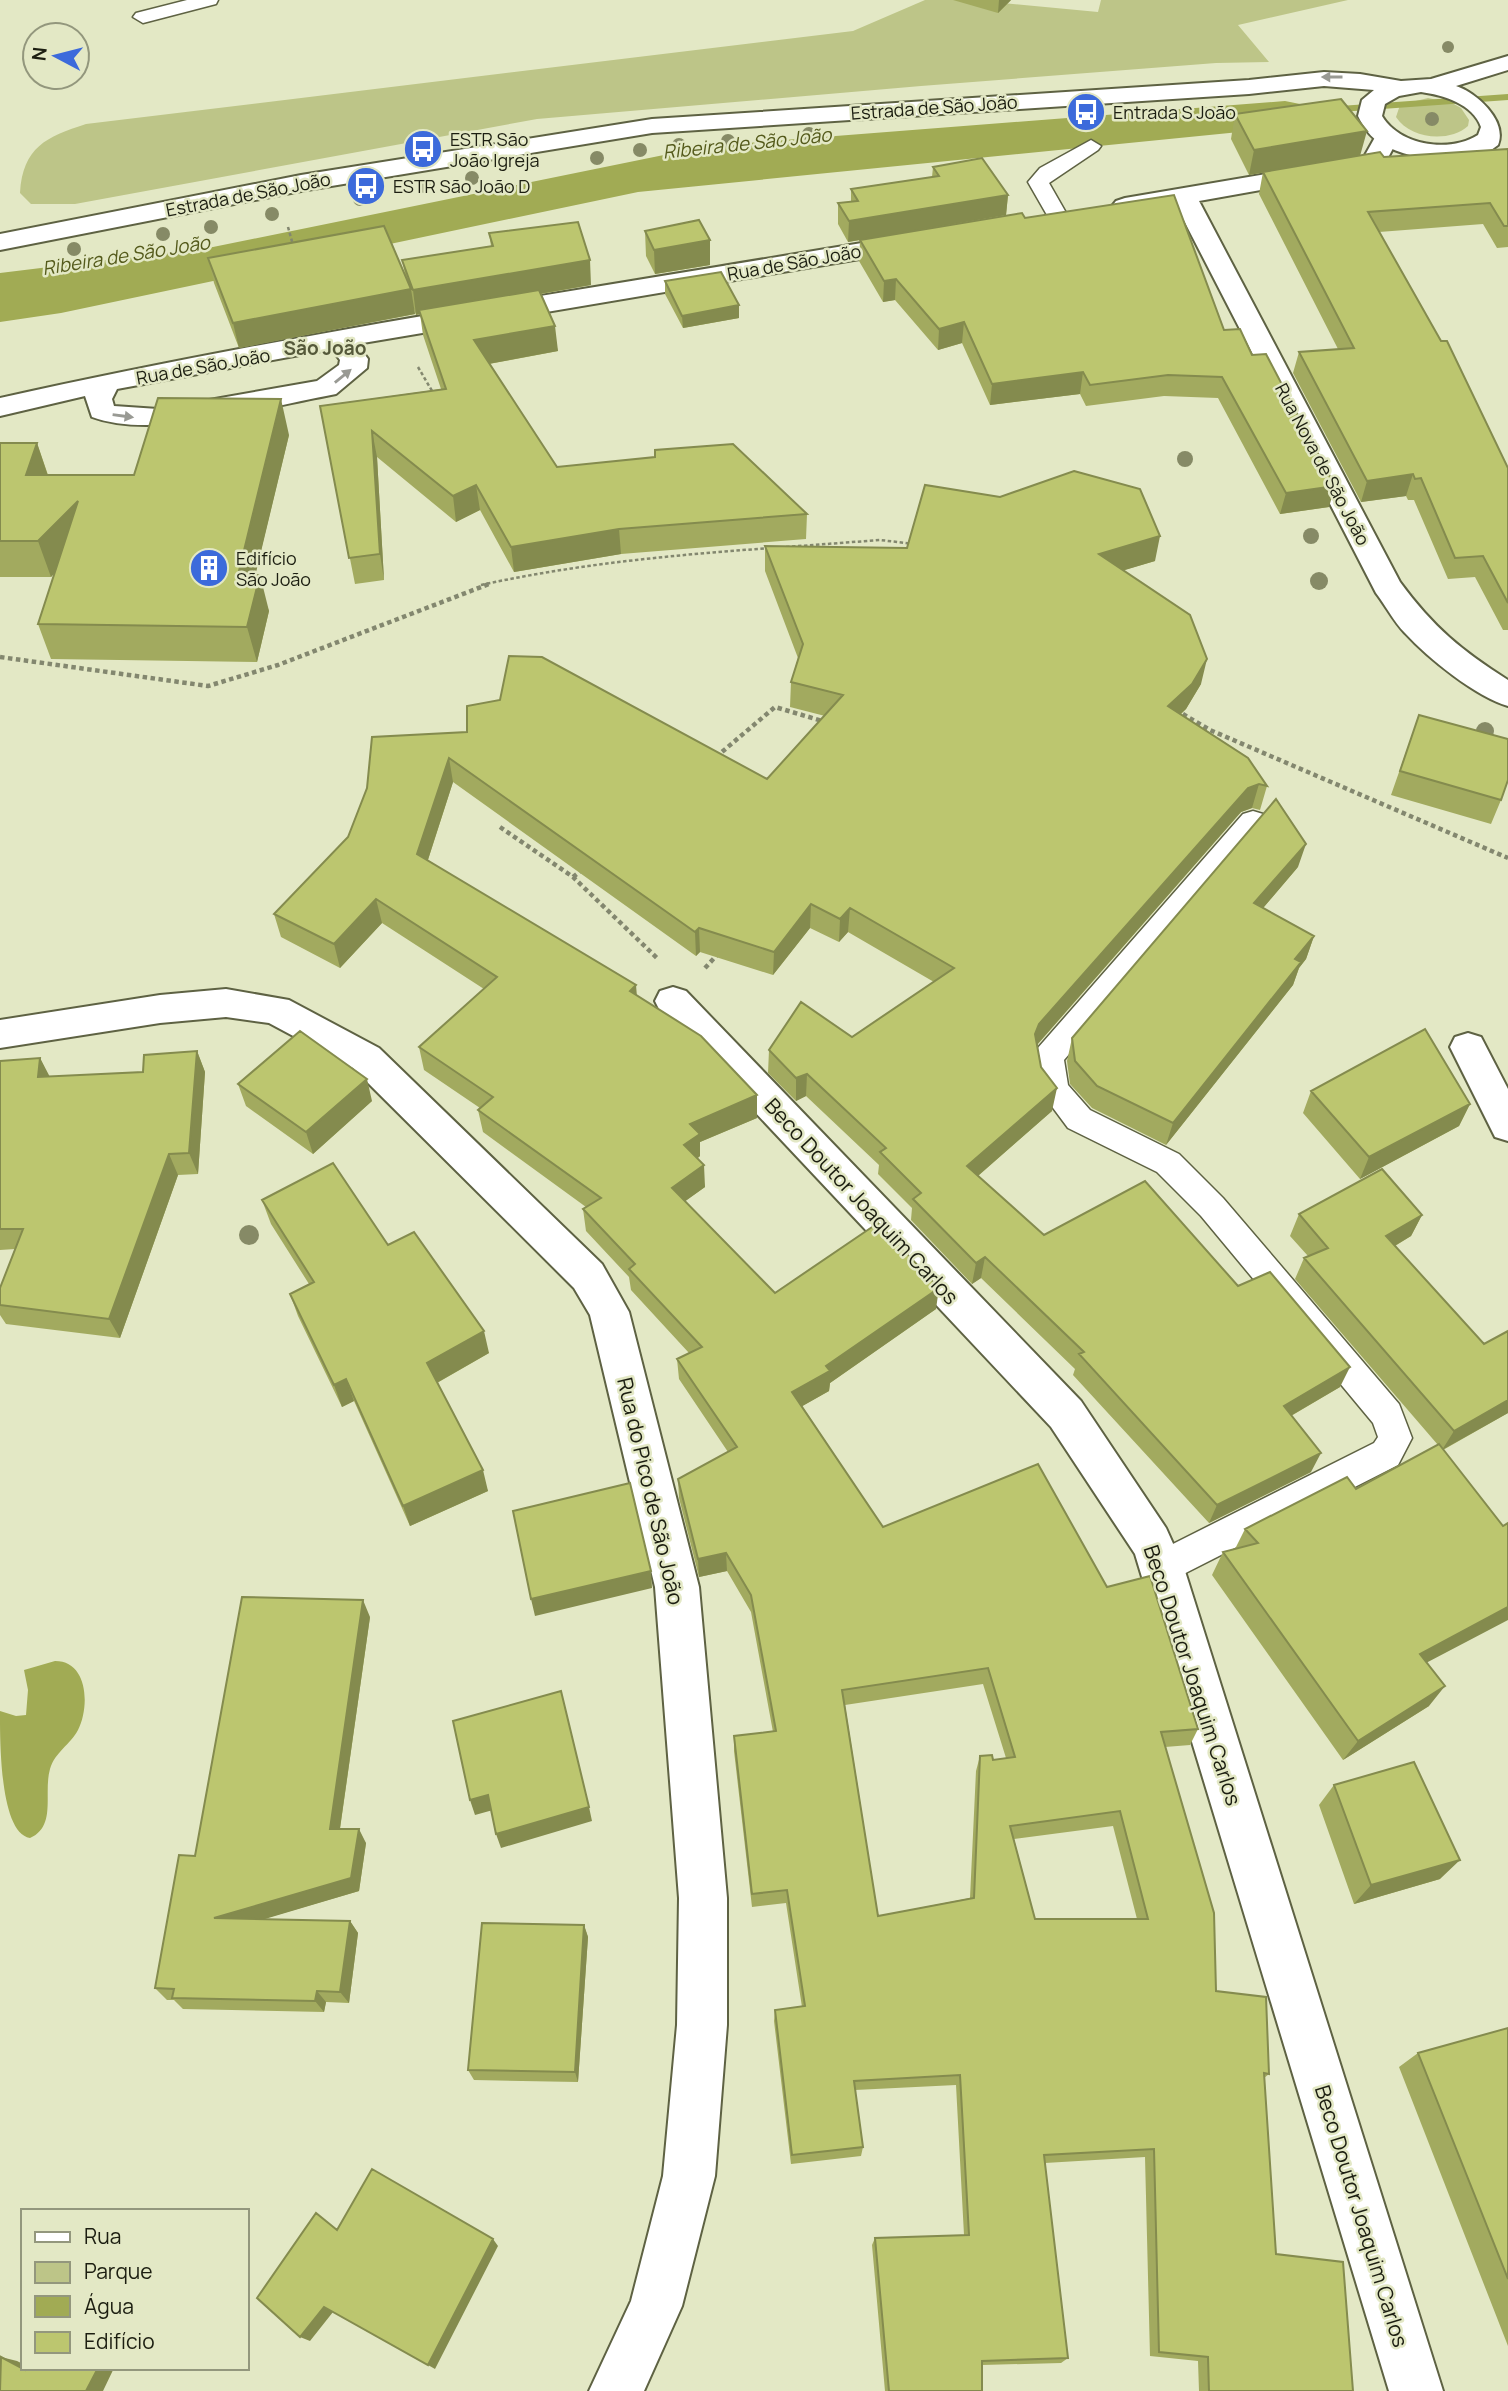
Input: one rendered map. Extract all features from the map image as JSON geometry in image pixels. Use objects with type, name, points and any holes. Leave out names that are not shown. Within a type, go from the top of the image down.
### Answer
[{"type":"street","points":[[1382,112],[1459,76],[1508,63]]},
{"type":"street","name":"Estrada de São João","points":[[0,242],[301,183],[652,126],[1249,87],[1316,77],[1342,77],[1382,112]]},
{"type":"street","points":[[1031,222],[1475,148],[1498,129],[1474,97],[1435,86]]},
{"type":"street","name":"Estrada de São João","points":[[1249,87],[1334,99],[1382,112]]},
{"type":"street","points":[[1382,112],[1414,148],[1446,152]]},
{"type":"street","points":[[1373,164],[1382,112]]},
{"type":"street","name":"Rua Nova de São João","points":[[1184,196],[1387,586],[1416,626],[1466,668],[1508,695]]},
{"type":"street","name":"Rua de São João","points":[[0,407],[107,383],[395,330],[935,239]]},
{"type":"street","name":"Rua de São João","points":[[107,383],[98,399],[102,411],[118,417],[159,418],[326,388],[353,368],[354,359],[340,341]]},
{"type":"street","name":"Beco Doutor Joaquim Carlos","points":[[680,994],[1066,1414],[1152,1542],[1416,2391]]},
{"type":"street","name":"Rua do Pico de São João","points":[[0,1034],[173,1008],[226,1003],[276,1010],[366,1058],[588,1276],[609,1312],[677,1587],[703,1898],[702,2025],[689,2176],[656,2306],[616,2391]]},
{"type":"street","points":[[1468,1047],[1508,1126]]},
{"type":"lane","points":[[143,17],[209,0]]},
{"type":"lane","points":[[1079,214],[1038,182],[1047,172],[1091,146]]},
{"type":"lane","points":[[1162,1569],[1386,1454],[1395,1438],[1387,1415],[1212,1208],[1168,1163],[1079,1119],[1054,1089],[1048,1057],[1253,821]]},
{"type":"path","points":[[288,228],[294,248]]},
{"type":"path","points":[[395,330],[438,400]]},
{"type":"path","points":[[0,657],[208,686],[278,665],[474,587],[537,573],[654,556],[880,540],[917,544]]},
{"type":"path","points":[[646,547],[654,556]]},
{"type":"path","points":[[712,760],[775,707],[828,722]]},
{"type":"path","points":[[1175,709],[1210,730],[1508,858]]},
{"type":"path","points":[[1210,730],[1216,741]]},
{"type":"path","points":[[500,827],[573,877],[680,994],[725,947]]},
{"type":"path","points":[[573,877],[585,867]]},
{"type":"green space","points":[[925,0],[972,0],[1098,12],[1101,0],[1348,0],[1238,25],[1269,62],[1216,63],[537,119],[75,204],[31,204],[20,193],[26,165],[39,146],[48,139],[86,124],[853,31]]},
{"type":"green space","points":[[1428,98],[1452,103],[1461,108],[1469,120],[1468,126],[1451,135],[1430,136],[1410,130],[1396,117],[1400,105]]},
{"type":"water","points":[[1285,101],[1310,106],[1339,122],[638,192],[61,313],[0,322],[0,273],[213,247],[708,146]]},
{"type":"water","points":[[55,1661],[74,1668],[80,1677],[85,1698],[84,1709],[78,1730],[52,1763],[44,1826],[30,1838],[20,1832],[7,1804],[0,1711],[16,1716],[26,1715],[28,1690],[24,1670]]},
{"type":"building","points":[[1341,99],[1367,131],[1254,150],[1235,114]]},
{"type":"building","points":[[1508,149],[1508,226],[1504,226],[1490,203],[1368,212],[1441,341],[1447,341],[1508,468],[1508,603],[1483,556],[1455,558],[1421,478],[1415,479],[1413,474],[1367,481],[1299,352],[1354,348],[1263,172],[1380,152],[1384,157]]},
{"type":"building","points":[[982,158],[1008,195],[849,221],[838,203],[858,201],[851,189],[939,176],[933,167]]},
{"type":"building","points":[[1174,195],[1224,330],[1240,329],[1252,355],[1266,354],[1335,486],[1286,493],[1222,377],[1168,375],[1090,385],[1083,372],[992,384],[964,322],[939,329],[896,279],[884,281],[860,240],[1022,213],[1025,218]]},
{"type":"building","points":[[699,220],[710,240],[654,250],[645,231]]},
{"type":"building","points":[[578,222],[590,260],[413,290],[402,260],[493,246],[489,233]]},
{"type":"building","points":[[384,226],[411,289],[233,323],[208,258]]},
{"type":"building","points":[[721,272],[739,305],[682,316],[665,281]]},
{"type":"building","points":[[539,290],[555,326],[474,340],[557,467],[655,457],[655,450],[733,444],[807,514],[619,529],[511,547],[476,485],[453,496],[372,431],[380,554],[349,558],[320,406],[446,389],[419,310]]},
{"type":"building","points":[[158,398],[281,399],[238,575],[260,575],[247,627],[38,624],[78,501],[38,541],[0,541],[0,443],[37,443],[26,475],[134,475]]},
{"type":"building","points":[[1074,471],[1140,489],[1160,536],[1099,554],[1190,615],[1207,659],[1192,684],[1168,706],[1248,758],[1267,786],[1259,784],[1248,788],[1039,1024],[1035,1034],[1041,1067],[1057,1088],[967,1166],[1044,1235],[1145,1181],[1238,1286],[1270,1272],[1350,1367],[1284,1406],[1321,1453],[1217,1505],[1079,1354],[1084,1352],[985,1257],[976,1263],[913,1199],[921,1193],[880,1152],[886,1148],[807,1074],[796,1078],[769,1050],[801,1002],[852,1037],[954,968],[850,908],[840,919],[811,904],[774,952],[699,928],[695,932],[449,758],[417,854],[636,985],[630,991],[701,1036],[757,1095],[690,1124],[700,1134],[684,1145],[704,1165],[672,1188],[775,1293],[878,1223],[939,1288],[826,1366],[830,1371],[792,1392],[883,1527],[1038,1464],[1107,1587],[1150,1576],[1198,1729],[1161,1732],[1214,1913],[1216,1991],[1266,1997],[1269,2074],[1264,2073],[1276,2254],[1343,2262],[1353,2391],[1209,2391],[1208,2357],[1159,2352],[1154,2149],[1044,2155],[1068,2358],[982,2361],[982,2391],[889,2391],[875,2238],[969,2235],[960,2075],[854,2081],[863,2147],[792,2155],[775,2010],[805,2006],[787,1890],[752,1894],[734,1736],[776,1731],[751,1595],[726,1553],[698,1559],[678,1479],[737,1447],[677,1359],[702,1347],[629,1269],[635,1264],[583,1209],[601,1198],[478,1110],[493,1097],[419,1047],[497,977],[376,899],[334,944],[274,914],[348,837],[367,788],[372,737],[467,732],[467,706],[500,700],[509,656],[542,657],[767,779],[843,695],[791,682],[803,644],[765,546],[907,548],[925,485],[1000,497]],"holes":[[[988,1668],[1015,1757],[993,1760],[992,1755],[980,1756],[974,1898],[878,1916],[842,1690]],[[1120,1811],[1148,1919],[1035,1919],[1010,1826]]]},
{"type":"building","points":[[1419,715],[1508,739],[1508,780],[1501,800],[1400,771]]},
{"type":"building","points":[[1276,799],[1306,844],[1254,903],[1314,936],[1295,959],[1301,962],[1173,1123],[1097,1086],[1075,1061],[1072,1038]]},
{"type":"building","points":[[1425,1029],[1470,1104],[1369,1157],[1311,1091]]},
{"type":"building","points":[[300,1031],[367,1079],[306,1132],[238,1084]]},
{"type":"building","points":[[197,1051],[189,1153],[169,1154],[109,1319],[0,1305],[0,1288],[23,1229],[0,1229],[0,1061],[40,1058],[38,1077],[143,1072],[144,1055]]},
{"type":"building","points":[[333,1163],[388,1245],[414,1232],[484,1331],[427,1363],[483,1470],[403,1506],[346,1379],[334,1385],[290,1294],[314,1282],[262,1200]]},
{"type":"building","points":[[1382,1169],[1422,1215],[1386,1236],[1484,1344],[1508,1331],[1508,1400],[1454,1431],[1304,1258],[1328,1248],[1299,1214]]},
{"type":"building","points":[[1439,1444],[1503,1526],[1508,1523],[1508,1607],[1420,1654],[1445,1686],[1358,1741],[1223,1552],[1258,1543],[1245,1529],[1347,1477],[1356,1489]]},
{"type":"building","points":[[630,1483],[651,1571],[531,1599],[513,1511]]},
{"type":"building","points":[[242,1597],[363,1600],[330,1829],[359,1829],[351,1878],[214,1918],[350,1921],[340,1992],[317,1991],[315,2001],[172,1998],[174,1989],[155,1988],[179,1855],[195,1856]]},
{"type":"building","points":[[561,1691],[589,1807],[496,1834],[488,1795],[470,1800],[453,1721]]},
{"type":"building","points":[[1414,1762],[1460,1860],[1371,1885],[1334,1785]]},
{"type":"building","points":[[482,1923],[584,1925],[575,2072],[468,2070]]},
{"type":"building","points":[[1508,2028],[1508,2279],[1418,2053]]},
{"type":"building","points":[[372,2169],[493,2239],[428,2365],[324,2307],[300,2337],[257,2298],[316,2213],[337,2230]]},
{"type":"building","points":[[1,2357],[21,2370],[97,2370],[86,2391],[0,2391]]},
{"type":"waterway","name":"Ribeira de São João","points":[[1326,110],[1508,97]]},
{"type":"place","name":"Entrada S João","points":[[1086,112]]},
{"type":"place","name":"ESTR São João Igreja","points":[[423,149]]},
{"type":"place","name":"ESTR São João D","points":[[366,186]]},
{"type":"place","name":"Edifício São João","points":[[209,568]]},
{"type":"district","name":"São João","points":[[325,348]]}]
